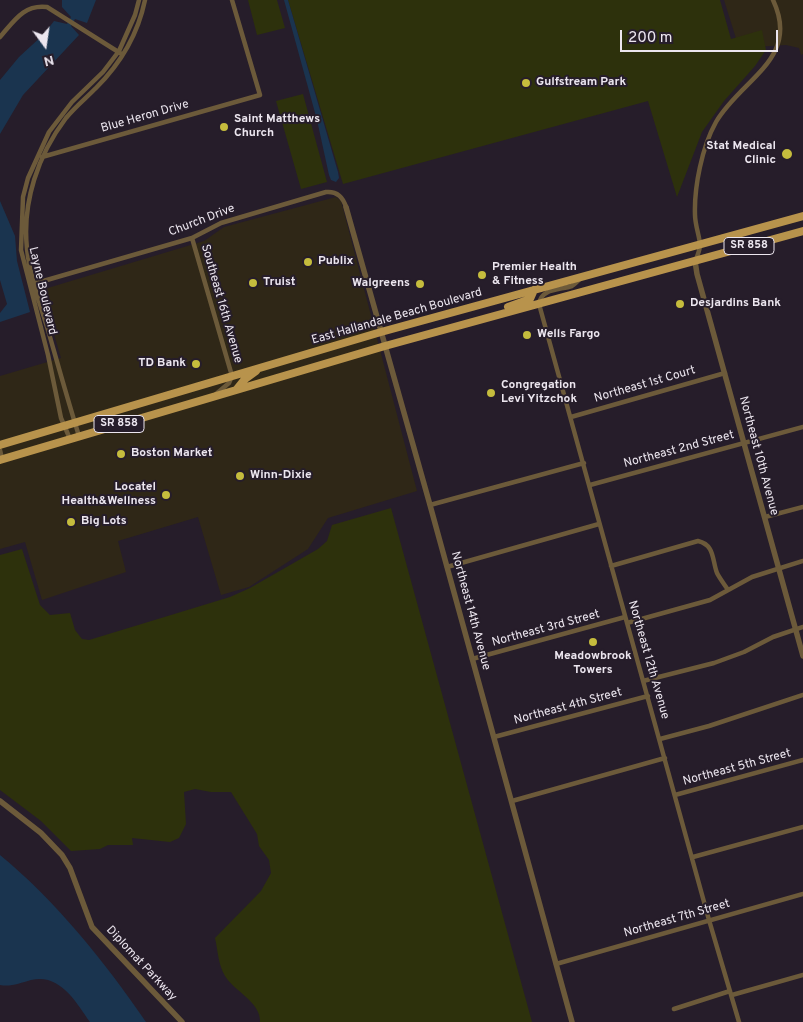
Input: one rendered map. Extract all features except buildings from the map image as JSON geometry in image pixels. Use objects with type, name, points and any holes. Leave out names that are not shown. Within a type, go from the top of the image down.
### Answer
[{"type":"main road","name":"East Hallandale Beach Boulevard","points":[[0,445],[381,332],[803,216]]},
{"type":"main road","name":"East Hallandale Beach Boulevard","points":[[1,459],[385,346],[803,231]]},
{"type":"main road","points":[[489,317],[498,310],[530,299],[534,290]]},
{"type":"main road","points":[[236,390],[245,379],[262,367]]},
{"type":"street","name":"Layne Boulevard","points":[[70,439],[61,418],[32,284],[24,235],[23,197],[36,158],[49,132],[72,102],[103,72],[118,51],[135,15],[138,0]]},
{"type":"street","name":"Layne Boulevard","points":[[24,235],[30,193],[42,157],[50,141],[67,117],[106,77],[122,56],[142,13],[145,0]]},
{"type":"street","name":"Blue Heron Drive","points":[[36,158],[260,95],[232,0]]},
{"type":"street","points":[[696,261],[700,245],[695,212],[703,152],[722,113],[778,47],[781,25],[773,0]]},
{"type":"street","points":[[0,36],[22,13],[30,8],[37,6],[47,7],[118,51],[122,56]]},
{"type":"street","name":"Church Drive","points":[[32,284],[192,238],[221,223],[326,192],[339,194],[346,207]]},
{"type":"street","name":"Northeast 14th Avenue","points":[[346,207],[572,1022]]},
{"type":"street","name":"Southeast 16th Avenue","points":[[192,238],[232,376]]},
{"type":"street","name":"Northeast 10th Avenue","points":[[696,261],[697,274],[803,656]]},
{"type":"street","points":[[539,304],[540,297],[544,294],[571,286],[583,276]]},
{"type":"street","name":"Layne Boulevard","points":[[32,284],[79,436]]},
{"type":"street","name":"Northeast 12th Avenue","points":[[539,304],[709,920],[739,1022]]},
{"type":"street","name":"Northeast 1st Court","points":[[571,417],[724,373]]},
{"type":"street","points":[[212,397],[224,387],[232,376]]},
{"type":"street","name":"Northeast 2nd Street","points":[[590,485],[803,427]]},
{"type":"street","points":[[0,450],[1,459]]},
{"type":"street","points":[[430,505],[584,463]]},
{"type":"street","points":[[764,517],[803,507]]},
{"type":"street","points":[[447,567],[599,524]]},
{"type":"street","points":[[611,566],[698,542],[705,543],[710,549],[718,574],[728,590]]},
{"type":"street","points":[[627,623],[710,600],[752,577],[803,561]]},
{"type":"street","name":"Northeast 3rd Street","points":[[472,659],[625,617]]},
{"type":"street","points":[[643,681],[714,663],[744,652],[773,637],[803,627]]},
{"type":"street","points":[[660,739],[709,726],[803,695]]},
{"type":"street","name":"Northeast 4th Street","points":[[494,737],[648,696]]},
{"type":"street","points":[[512,801],[665,758]]},
{"type":"street","name":"Northeast 5th Street","points":[[675,795],[803,760]]},
{"type":"street","name":"Diplomat Parkway","points":[[0,801],[41,833],[62,855],[70,868],[92,927],[182,1022]]},
{"type":"street","points":[[693,857],[803,826]]},
{"type":"street","name":"Northeast 7th Street","points":[[556,964],[803,894]]},
{"type":"street","points":[[674,1009],[803,975]]},
{"type":"shaded area","points":[[724,0],[803,0],[803,54],[801,55],[799,48],[786,45],[739,48]]},
{"type":"shaded area","points":[[336,197],[341,201],[417,491],[328,518],[308,549],[249,587],[221,595],[198,517],[118,541],[126,572],[42,600],[25,542],[0,549],[0,376],[61,358],[41,290],[204,241],[224,227]]},
{"type":"green space","points":[[248,0],[277,0],[285,28],[257,35]]},
{"type":"green space","name":"Gulfstream Park","points":[[288,0],[720,0],[731,39],[762,30],[766,50],[755,66],[724,101],[702,132],[677,197],[648,101],[343,184]]},
{"type":"green space","points":[[303,94],[327,182],[301,189],[276,101]]},
{"type":"green space","points":[[391,508],[532,1022],[260,1022],[259,1015],[252,1003],[225,976],[215,938],[261,891],[271,873],[269,860],[259,846],[257,834],[231,792],[211,792],[195,789],[184,792],[186,824],[179,838],[170,842],[132,838],[133,845],[108,845],[100,849],[71,851],[41,821],[0,790],[0,555],[22,549],[40,605],[50,615],[70,613],[75,630],[82,639],[89,640],[230,597],[250,588],[318,549],[327,541],[332,525]]},
{"type":"water","points":[[62,0],[96,0],[87,23],[75,19],[71,26],[79,35],[23,95],[0,134],[0,80],[19,57],[44,34],[54,21],[67,24],[71,17],[62,7]]},
{"type":"water","points":[[284,0],[288,0],[338,172],[339,178],[336,182],[331,180],[329,175],[317,120]]},
{"type":"water","points":[[0,201],[15,236],[17,261],[30,312],[0,322],[0,313],[7,304],[0,280]]},
{"type":"water","points":[[0,855],[41,892],[79,933],[146,1022],[90,1022],[73,998],[59,985],[50,981],[41,979],[12,985],[0,985]]},
{"type":"place","name":"Gulfstream Park","points":[[526,83]]},
{"type":"place","name":"Saint Matthews Church","points":[[224,127]]},
{"type":"place","name":"Stat Medical Clinic","points":[[787,154]]},
{"type":"place","name":"Publix","points":[[308,262]]},
{"type":"place","name":"Premier Health & Fitness","points":[[482,275]]},
{"type":"place","name":"Truist","points":[[253,283]]},
{"type":"place","name":"Walgreens","points":[[420,284]]},
{"type":"place","name":"Desjardins Bank","points":[[680,304]]},
{"type":"place","name":"Wells Fargo","points":[[527,335]]},
{"type":"place","name":"TD Bank","points":[[196,364]]},
{"type":"place","name":"Congregation Levi Yitzchok","points":[[491,393]]},
{"type":"place","name":"Boston Market","points":[[121,454]]},
{"type":"place","name":"Winn-Dixie","points":[[240,476]]},
{"type":"place","name":"Locatel Health&Wellness","points":[[166,495]]},
{"type":"place","name":"Big Lots","points":[[71,522]]},
{"type":"place","name":"Meadowbrook Towers","points":[[593,642]]}]
